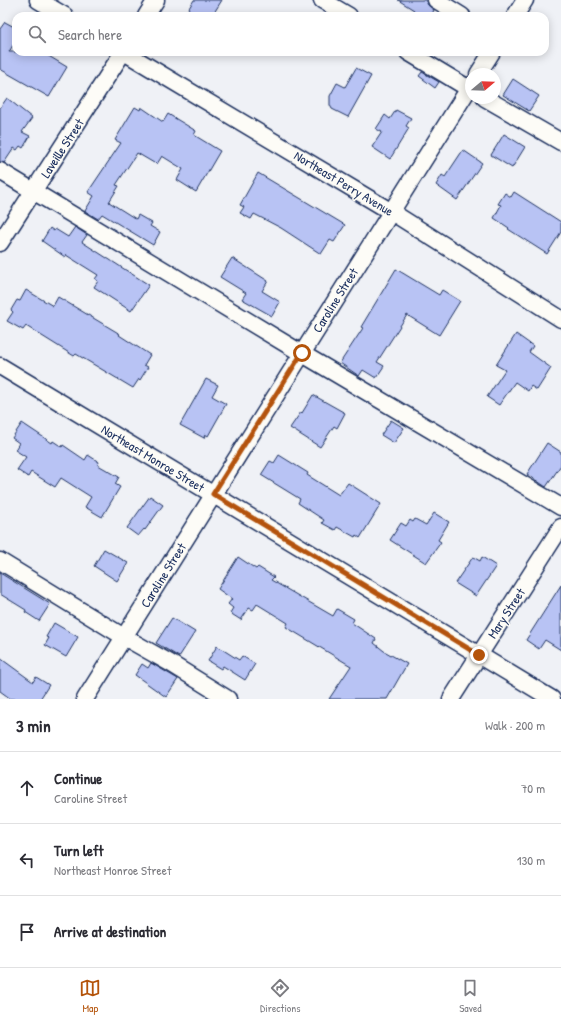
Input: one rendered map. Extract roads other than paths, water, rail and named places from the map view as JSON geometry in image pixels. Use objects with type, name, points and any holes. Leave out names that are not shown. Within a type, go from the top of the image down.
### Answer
[{"type":"street","points":[[38,0],[58,12]]},
{"type":"street","points":[[148,12],[156,0]]},
{"type":"street","points":[[322,0],[342,12]]},
{"type":"street","points":[[436,0],[456,12]]},
{"type":"street","points":[[518,12],[525,0]]},
{"type":"street","name":"Laveille Street","points":[[0,243],[120,56]]},
{"type":"street","name":"Northeast Perry Avenue","points":[[130,56],[390,211],[561,319]]},
{"type":"street","points":[[415,56],[465,85]]},
{"type":"street","points":[[482,68],[489,56]]},
{"type":"street","name":"Caroline Street","points":[[85,699],[390,211],[465,96]]},
{"type":"street","points":[[496,104],[561,142]]},
{"type":"street","points":[[0,171],[302,353],[561,506]]},
{"type":"street","name":"Northeast Monroe Street","points":[[0,366],[552,699]]},
{"type":"street","name":"Mary Street","points":[[451,699],[561,527]]},
{"type":"street","points":[[0,561],[228,699]]}]
